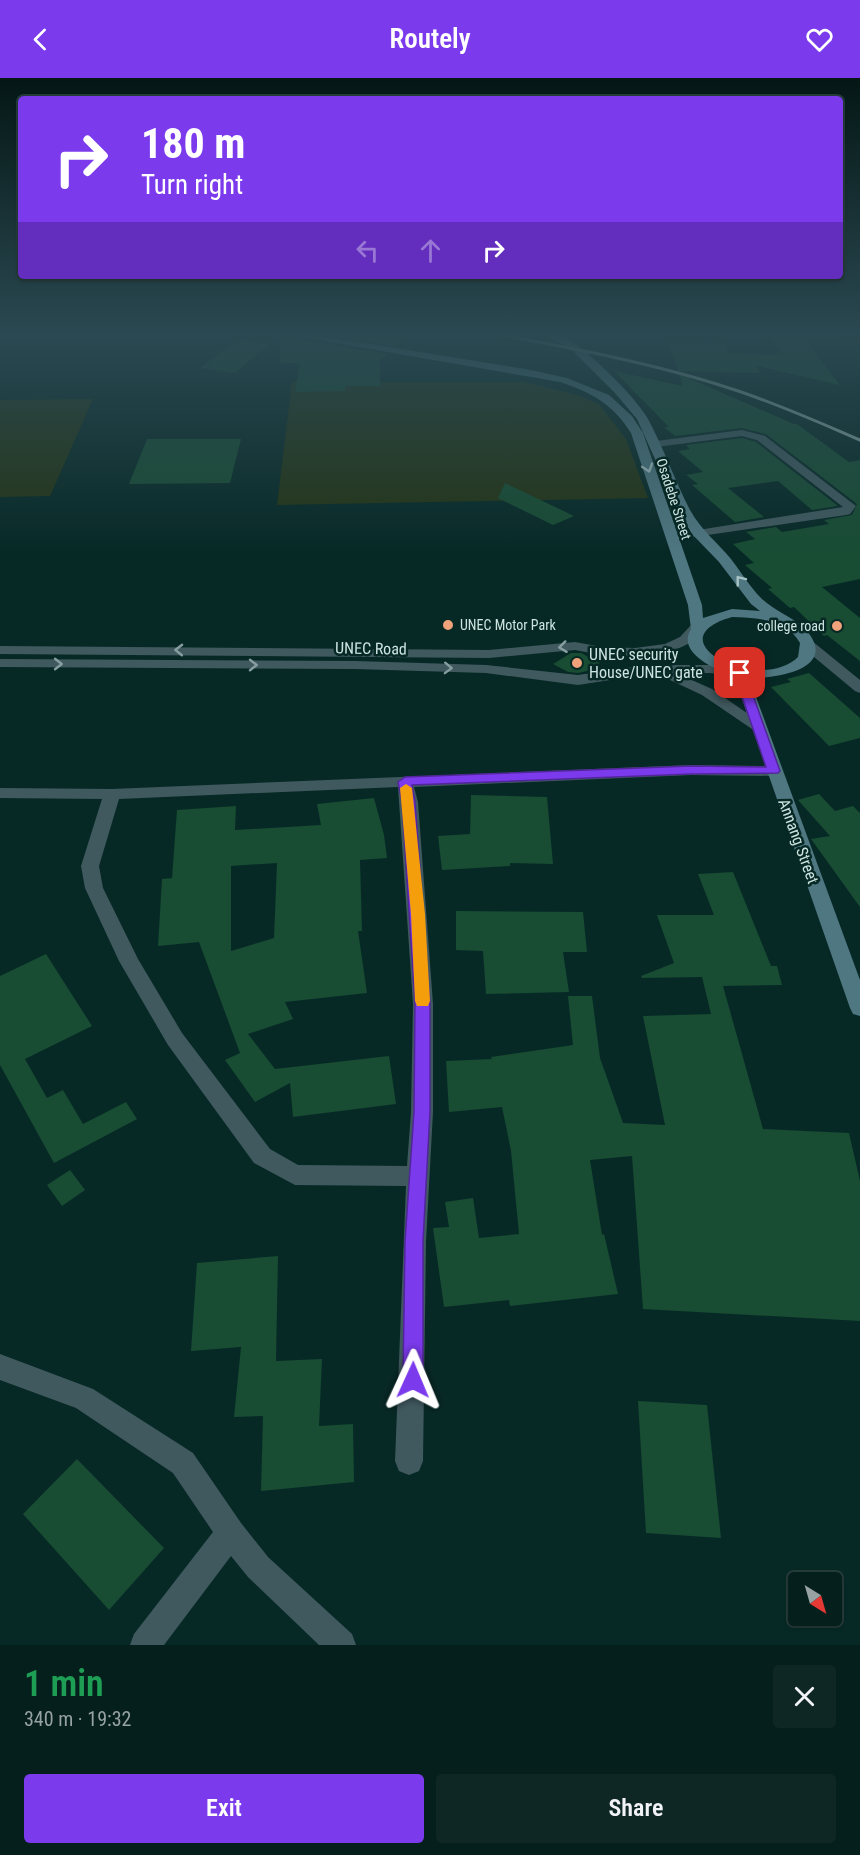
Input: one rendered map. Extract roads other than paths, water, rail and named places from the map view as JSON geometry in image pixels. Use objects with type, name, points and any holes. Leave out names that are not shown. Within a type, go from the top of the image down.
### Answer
[{"type":"main road","name":"Osadebe Street","points":[[618,406],[637,433],[695,605],[697,627],[694,636],[695,645],[714,663],[740,673]]},
{"type":"main road","name":"Osadebe Street","points":[[632,406],[642,418],[656,444],[684,510],[698,534],[723,559],[756,601],[795,628],[807,644]]},
{"type":"main road","points":[[697,627],[717,615],[732,613],[757,614],[782,621]]},
{"type":"main road","points":[[740,673],[764,674],[794,667],[803,661],[808,652],[807,644]]},
{"type":"main road","name":"Annang Street","points":[[740,673],[860,1008]]},
{"type":"street","name":"Osadebe Street","points":[[656,444],[742,433],[754,435],[850,506],[846,511],[698,534]]},
{"type":"street","name":"UNEC Road","points":[[0,650],[489,654],[575,646],[602,651],[635,652],[668,648],[685,640],[697,627]]},
{"type":"street","points":[[807,644],[860,688]]},
{"type":"street","points":[[102,664],[110,650]]},
{"type":"street","name":"UNEC Road","points":[[0,663],[344,665],[474,669],[578,680],[648,669],[710,669],[740,673]]},
{"type":"street","points":[[648,669],[707,692],[758,726]]},
{"type":"street","points":[[0,793],[112,794],[691,770],[774,771]]},
{"type":"street","points":[[405,782],[409,802],[423,1004],[422,1112],[417,1176],[409,1461]]},
{"type":"street","points":[[112,794],[90,866],[94,888],[129,961],[174,1039],[262,1156],[295,1174],[417,1176]]},
{"type":"street","points":[[0,1367],[84,1398],[183,1463],[231,1533],[258,1567],[341,1645]]},
{"type":"street","points":[[144,1645],[231,1533]]},
{"type":"railway","points":[[780,406],[860,440]]},
{"type":"place","name":"UNEC Motor Park","points":[[448,625]]},
{"type":"place","name":"college road","points":[[837,626]]},
{"type":"place","name":"UNEC security House/UNEC gate","points":[[577,663]]}]
